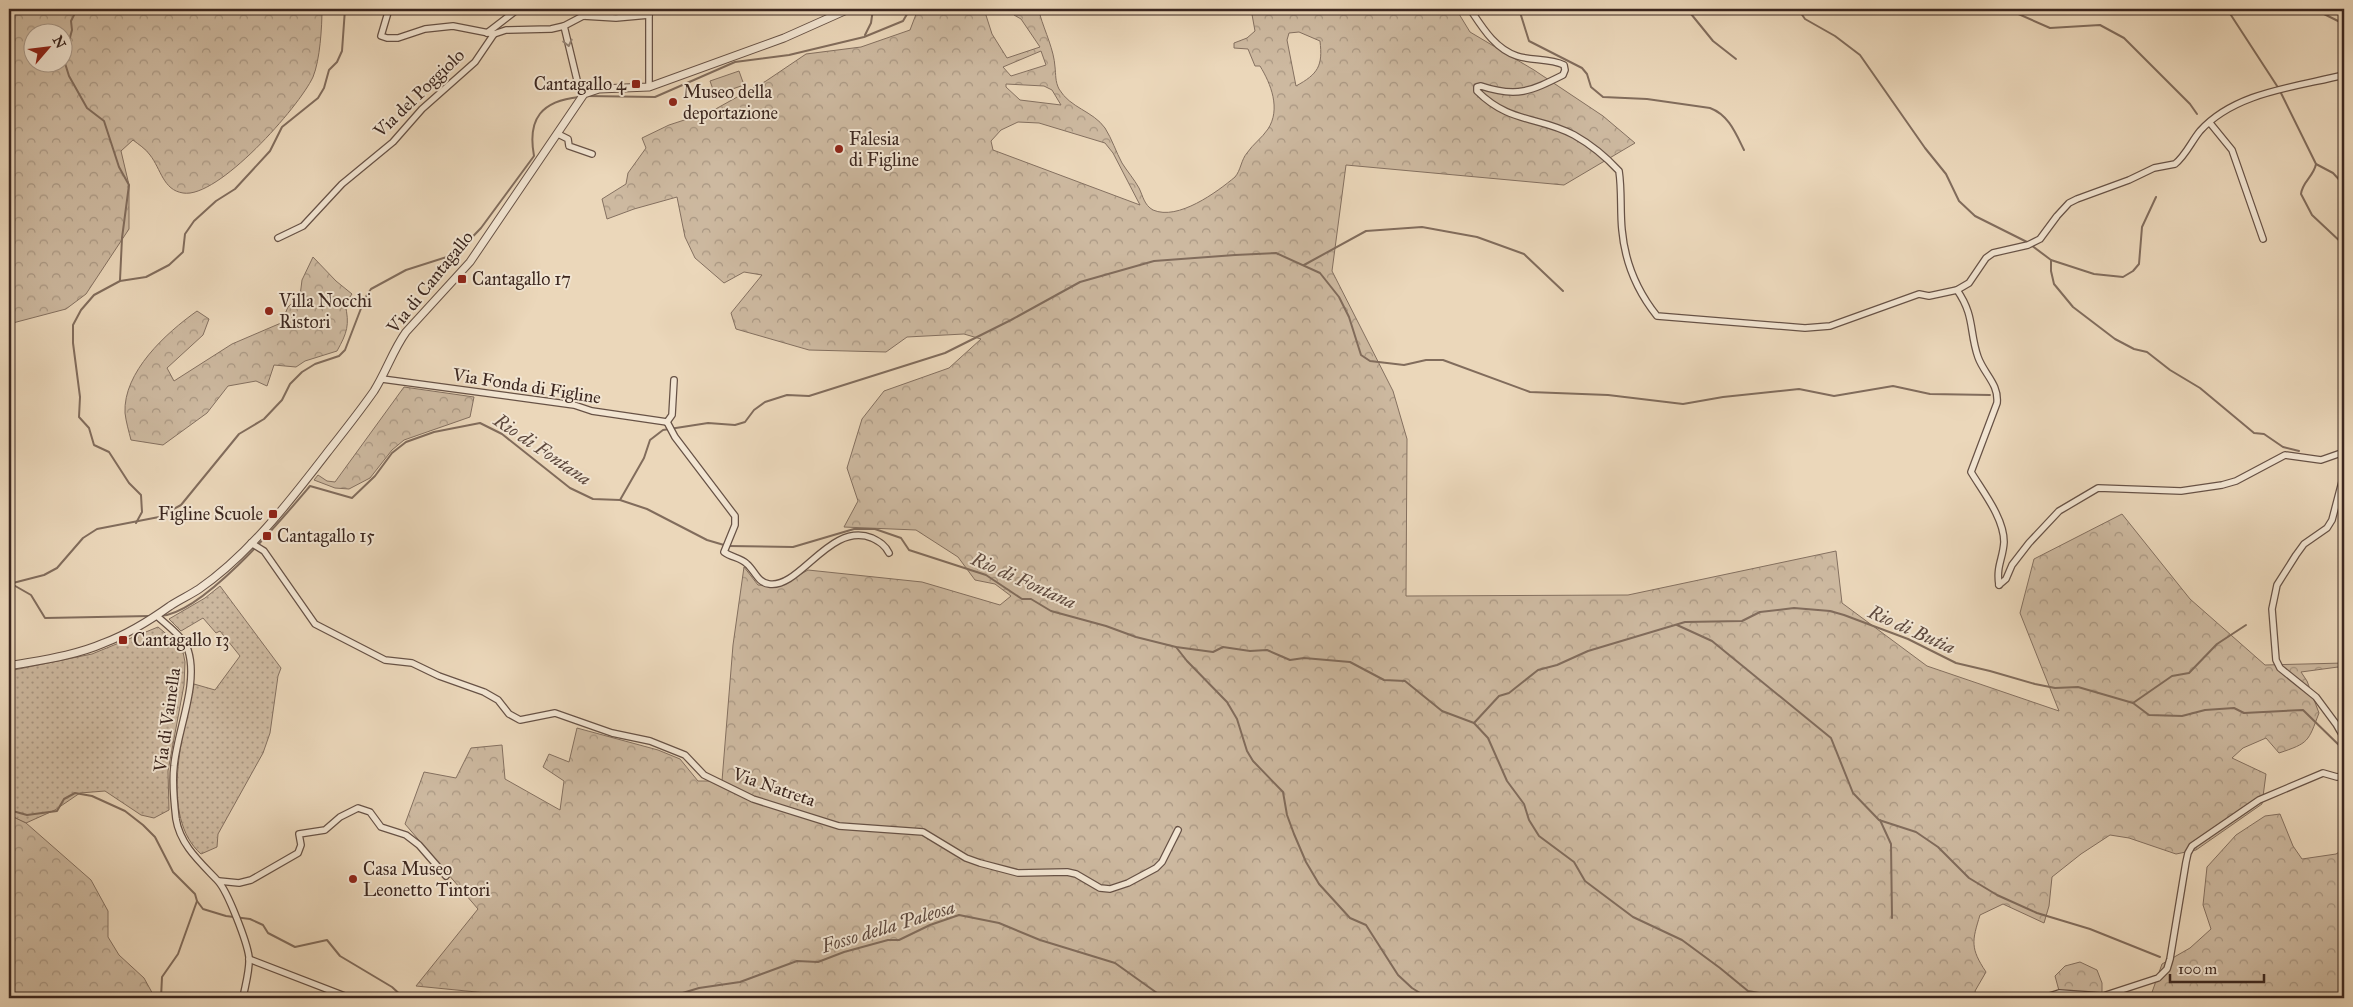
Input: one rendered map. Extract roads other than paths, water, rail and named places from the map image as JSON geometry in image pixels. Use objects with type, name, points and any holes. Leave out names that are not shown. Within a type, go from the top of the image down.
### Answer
[{"type":"street","points":[[388,9],[382,36],[387,38],[398,38],[425,29],[453,26],[494,34],[506,30],[551,29],[564,26],[583,16],[616,18],[650,12],[649,87]]},
{"type":"street","points":[[486,32],[518,9]]},
{"type":"street","points":[[581,9],[583,16]]},
{"type":"street","points":[[564,26],[582,97],[600,89],[649,87],[784,38],[849,9]]},
{"type":"street","points":[[1470,9],[1483,29],[1498,45],[1516,56],[1557,62],[1564,65],[1563,75],[1525,92],[1510,94],[1481,86],[1477,87],[1477,91],[1485,99],[1510,115],[1575,135],[1619,172],[1622,230],[1628,267],[1646,303],[1656,316],[1805,328],[1842,322],[1919,294],[1929,296],[1957,290],[1968,283],[1986,258],[1993,253],[2028,246],[2040,239],[2056,216],[2069,203],[2154,168],[2175,164],[2182,158],[2201,130],[2222,114],[2257,95],[2344,75]]},
{"type":"street","name":"Via del Poggiolo","points":[[278,238],[303,226],[342,184],[393,142],[422,109],[475,62],[494,34]]},
{"type":"street","name":"Via di Cantagallo","points":[[9,666],[51,659],[92,647],[135,628],[200,588],[252,544],[310,475],[382,379],[397,344],[406,332],[470,262],[582,97]]},
{"type":"street","points":[[2210,123],[2232,150],[2263,238]]},
{"type":"street","points":[[558,134],[568,140],[569,146],[592,154]]},
{"type":"street","points":[[1957,290],[1969,312],[1978,357],[1998,394],[1997,403],[1971,472],[2000,522],[2004,534],[2004,545],[1997,571],[1999,585],[2006,579],[2012,565],[2029,543],[2059,511],[2098,488],[2181,491],[2222,486],[2236,481],[2285,455],[2321,460],[2344,452]]},
{"type":"street","name":"Via Fonda di Figline","points":[[382,379],[574,405],[592,411],[667,422]]},
{"type":"street","points":[[674,380],[672,415],[667,422],[675,437],[735,516],[735,525],[724,552],[740,558],[749,565],[761,582],[770,585],[780,582],[802,570],[829,545],[848,537],[866,536],[880,542],[889,553]]},
{"type":"street","points":[[2344,474],[2332,520],[2327,528],[2304,544],[2296,555],[2277,585],[2272,609],[2276,660],[2280,668],[2316,697],[2344,738]]},
{"type":"street","name":"Via Natreta","points":[[252,544],[266,554],[316,624],[356,647],[385,660],[412,664],[484,692],[498,700],[509,714],[520,720],[554,713],[612,733],[650,741],[685,755],[704,775],[753,800],[839,826],[923,832],[966,858],[1000,869],[1018,873],[1067,872],[1076,874],[1100,888],[1110,889],[1128,883],[1156,868],[1162,862],[1178,830]]},
{"type":"street","name":"Via di Vainella","points":[[160,614],[180,638],[187,649],[190,659],[189,687],[174,766],[176,818],[190,850],[219,882],[244,939],[249,959],[243,998]]},
{"type":"street","points":[[2043,998],[2059,993],[2103,996],[2158,978],[2167,969],[2170,959],[2186,862],[2188,852],[2192,846],[2259,800],[2323,773],[2337,777],[2344,776]]},
{"type":"street","points":[[219,882],[239,883],[251,880],[298,854],[301,844],[299,834],[325,830],[340,817],[358,808],[370,812],[381,827],[406,835],[419,845],[446,876]]},
{"type":"street","points":[[249,959],[350,998]]},
{"type":"waterway","points":[[77,9],[71,21],[72,30],[64,60],[69,76],[87,108],[104,121],[119,167],[129,185],[122,238],[120,280]]},
{"type":"waterway","points":[[136,523],[142,512],[141,495],[129,483],[109,452],[94,445],[89,428],[79,417],[80,397],[73,343],[73,325],[81,310],[94,295],[120,281],[146,277],[169,265],[183,252],[185,234],[194,221],[216,201],[235,189],[270,151],[282,127],[318,98],[324,88],[329,70],[337,62],[342,51],[345,9]]},
{"type":"waterway","points":[[865,35],[871,23],[873,9]]},
{"type":"waterway","points":[[586,96],[655,97],[735,62],[789,55],[864,37],[903,21],[910,9]]},
{"type":"waterway","points":[[1519,9],[1529,41],[1582,68],[1587,74],[1591,87],[1603,97],[1647,99],[1710,108],[1717,111],[1727,120],[1744,150]]},
{"type":"waterway","points":[[1687,9],[1713,41],[1736,59]]},
{"type":"waterway","points":[[1798,9],[1805,19],[1835,36],[1860,55],[1925,148],[1946,174],[1959,201],[1975,216],[2027,242],[2051,260],[2094,274],[2123,277],[2133,271],[2139,264],[2142,227],[2156,197]]},
{"type":"waterway","points":[[2007,9],[2050,28],[2100,25],[2124,38],[2190,104],[2197,114]]},
{"type":"waterway","points":[[2227,9],[2279,89],[2316,164],[2333,173],[2344,185]]},
{"type":"waterway","points":[[2320,9],[2322,13],[2344,24]]},
{"type":"waterway","points":[[9,584],[44,575],[57,568],[83,538],[97,529],[159,517],[181,505],[239,434],[264,419],[282,400],[290,384],[302,372],[315,364],[339,356],[345,350],[365,298],[371,289],[406,270],[456,254],[481,228],[534,156],[533,131],[535,122],[540,114],[547,107],[555,103],[579,97]]},
{"type":"waterway","points":[[2316,164],[2303,186],[2301,194],[2312,215],[2344,245]]},
{"type":"waterway","points":[[1304,265],[1366,231],[1422,227],[1477,237],[1524,254],[1563,291]]},
{"type":"waterway","points":[[620,500],[644,458],[650,440],[663,430],[708,423],[735,425],[745,422],[754,410],[765,402],[787,395],[809,396],[945,353],[1011,320],[1080,282],[1154,261],[1276,253],[1320,273],[1339,297],[1349,317],[1361,355],[1370,361],[1404,365],[1426,360],[1443,360],[1530,392],[1608,395],[1683,404],[1723,397],[1799,389],[1834,396],[1893,386],[1930,394],[1990,395]]},
{"type":"waterway","points":[[2051,260],[2054,284],[2073,307],[2115,339],[2134,349],[2147,352],[2170,370],[2200,388],[2254,433],[2264,434],[2283,447],[2299,451]]},
{"type":"waterway","name":"Rio di Fontana","points":[[160,616],[178,611],[219,583],[262,541],[310,486],[352,498],[375,476],[392,453],[406,442],[434,432],[480,423],[502,434],[570,488],[593,499],[620,500],[647,509],[707,540],[724,545]]},
{"type":"waterway","points":[[729,546],[793,547],[854,529],[875,529],[901,538],[909,550],[986,575],[1022,599],[1031,599],[1051,611],[1106,626],[1136,637],[1176,647],[1213,652],[1223,647],[1250,651],[1267,650],[1290,660],[1304,658],[1350,662],[1384,680],[1405,681],[1442,711],[1474,723],[1488,738],[1507,781],[1524,804],[1529,820],[1539,836],[1574,862],[1585,881],[1633,917],[1682,940],[1748,991],[1787,998]]},
{"type":"waterway","name":"Rio di Fontana","points":[[10,583],[31,595],[45,618],[150,616]]},
{"type":"waterway","name":"Rio di Butia","points":[[1474,723],[1499,696],[1509,693],[1538,670],[1557,665],[1588,651],[1685,622],[1742,621],[1760,612],[1794,608],[1830,611],[1844,615],[1908,639],[1956,663],[2055,688],[2078,687],[2133,703],[2149,715],[2182,716],[2205,710],[2234,708],[2244,713],[2303,710],[2344,750]]},
{"type":"waterway","points":[[1677,625],[1712,641],[1831,738],[1853,793],[1879,820],[1916,832],[1938,847],[1969,878],[1997,895],[2037,913],[2090,929],[2160,957]]},
{"type":"waterway","points":[[2133,703],[2172,676],[2189,673],[2217,644],[2246,625]]},
{"type":"waterway","points":[[1176,647],[1227,702],[1237,719],[1247,751],[1253,761],[1283,792],[1287,815],[1294,834],[1306,862],[1319,884],[1350,918],[1366,925],[1398,975],[1412,988],[1428,998]]},
{"type":"waterway","points":[[9,810],[27,815],[57,811],[64,799],[75,793],[92,796],[125,811],[155,837],[173,872],[195,894],[197,901],[203,909],[226,916],[250,919],[263,925],[268,933],[295,947],[327,940],[340,956],[392,987],[404,998]]},
{"type":"waterway","points":[[1880,820],[1891,844],[1892,918]]},
{"type":"waterway","points":[[161,998],[162,977],[178,954],[197,901]]},
{"type":"waterway","name":"Fosso della Paleosa","points":[[666,998],[699,988],[740,982],[797,961],[818,962],[844,952],[888,940],[899,940],[930,925],[959,915],[999,923],[1040,940],[1115,963],[1164,998]]},
{"type":"place","name":"Cantagallo 4","points":[[636,84]]},
{"type":"place","name":"Museo della deportazione","points":[[673,102]]},
{"type":"place","name":"Falesia di Figline","points":[[839,149]]},
{"type":"place","name":"Cantagallo 17","points":[[462,279]]},
{"type":"place","name":"Villa Nocchi Ristori","points":[[269,311]]},
{"type":"place","name":"Figline Scuole","points":[[273,514]]},
{"type":"place","name":"Cantagallo 15","points":[[267,536]]},
{"type":"place","name":"Cantagallo 13","points":[[123,640]]},
{"type":"place","name":"Casa Museo Leonetto Tintori","points":[[353,879]]}]
